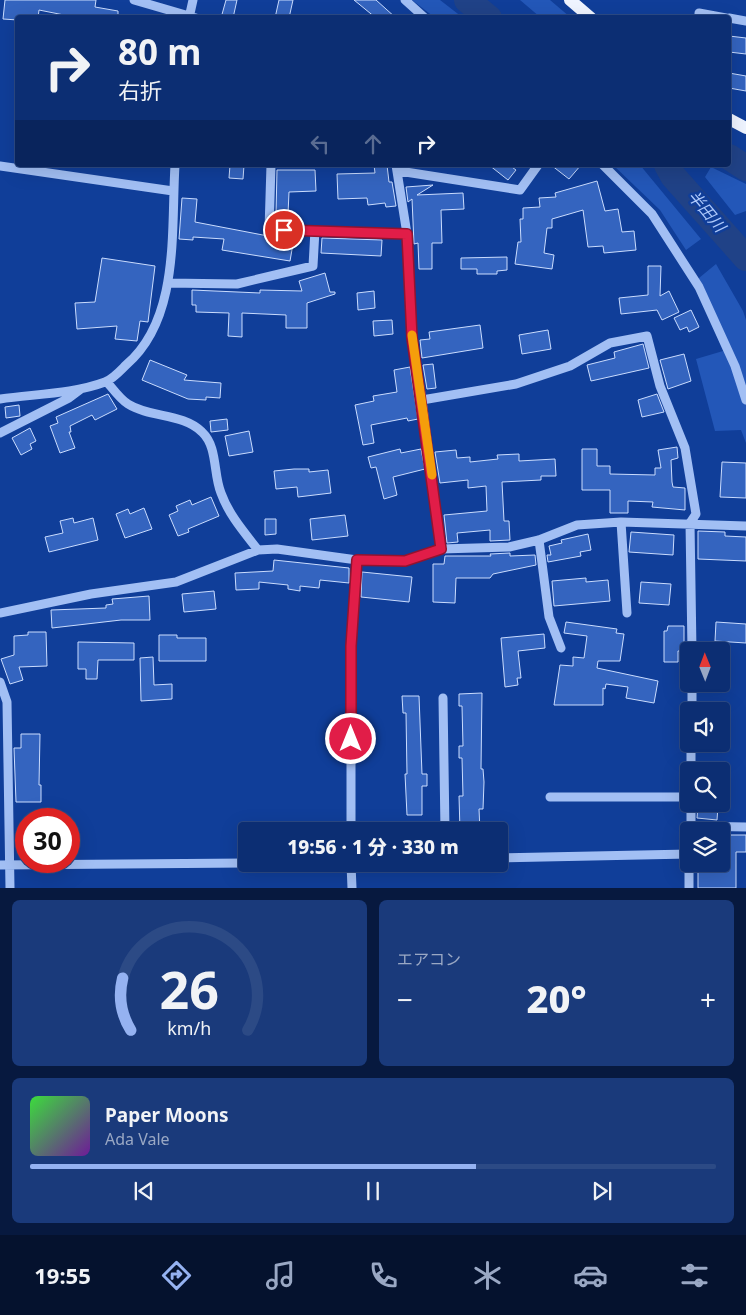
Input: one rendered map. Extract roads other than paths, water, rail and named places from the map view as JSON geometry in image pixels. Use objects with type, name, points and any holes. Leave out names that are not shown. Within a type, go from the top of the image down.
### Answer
[{"type":"main road","points":[[570,0],[588,15]]},
{"type":"main road","points":[[731,120],[746,128]]},
{"type":"street","points":[[134,0],[185,15]]},
{"type":"street","points":[[192,15],[193,0]]},
{"type":"street","points":[[405,0],[422,15]]},
{"type":"street","points":[[699,15],[699,13],[710,15]]},
{"type":"street","points":[[731,19],[746,21]]},
{"type":"street","points":[[0,166],[173,191]]},
{"type":"street","points":[[0,398],[82,388],[107,382],[139,354],[154,333],[165,300],[168,283],[175,167]]},
{"type":"street","points":[[271,167],[269,230],[407,234]]},
{"type":"street","points":[[441,549],[412,338],[407,234],[397,168],[520,190],[537,167]]},
{"type":"street","points":[[605,167],[652,214],[699,286],[735,366],[746,400]]},
{"type":"street","points":[[168,283],[237,284],[313,266],[315,230]]},
{"type":"street","points":[[422,400],[516,384],[570,366],[610,344],[647,336],[660,386],[685,448],[696,514],[690,523],[692,642]]},
{"type":"street","points":[[107,382],[126,403],[140,410],[189,423],[202,431],[210,443],[220,491],[228,511],[258,550]]},
{"type":"street","points":[[0,433],[69,398],[82,388]]},
{"type":"street","points":[[620,522],[627,613]]},
{"type":"street","points":[[0,613],[91,594],[176,582],[258,550],[277,549],[357,560],[405,561],[441,549],[508,547],[539,540],[577,525],[620,522],[746,526]]},
{"type":"street","points":[[539,540],[549,617],[561,648]]},
{"type":"street","points":[[351,822],[351,646],[357,560]]},
{"type":"street","points":[[0,682],[7,702],[10,888]]},
{"type":"street","points":[[443,698],[445,822]]},
{"type":"street","points":[[550,797],[680,797]]},
{"type":"street","points":[[730,828],[746,828]]},
{"type":"street","points":[[508,858],[680,854]]},
{"type":"street","points":[[0,865],[238,863]]},
{"type":"street","points":[[351,872],[352,888]]},
{"type":"street","points":[[689,872],[689,888]]},
{"type":"waterway","name":"半田川","points":[[467,0],[485,15]]},
{"type":"waterway","points":[[731,158],[746,168]]},
{"type":"waterway","name":"半田川","points":[[668,167],[673,176],[746,258]]}]
